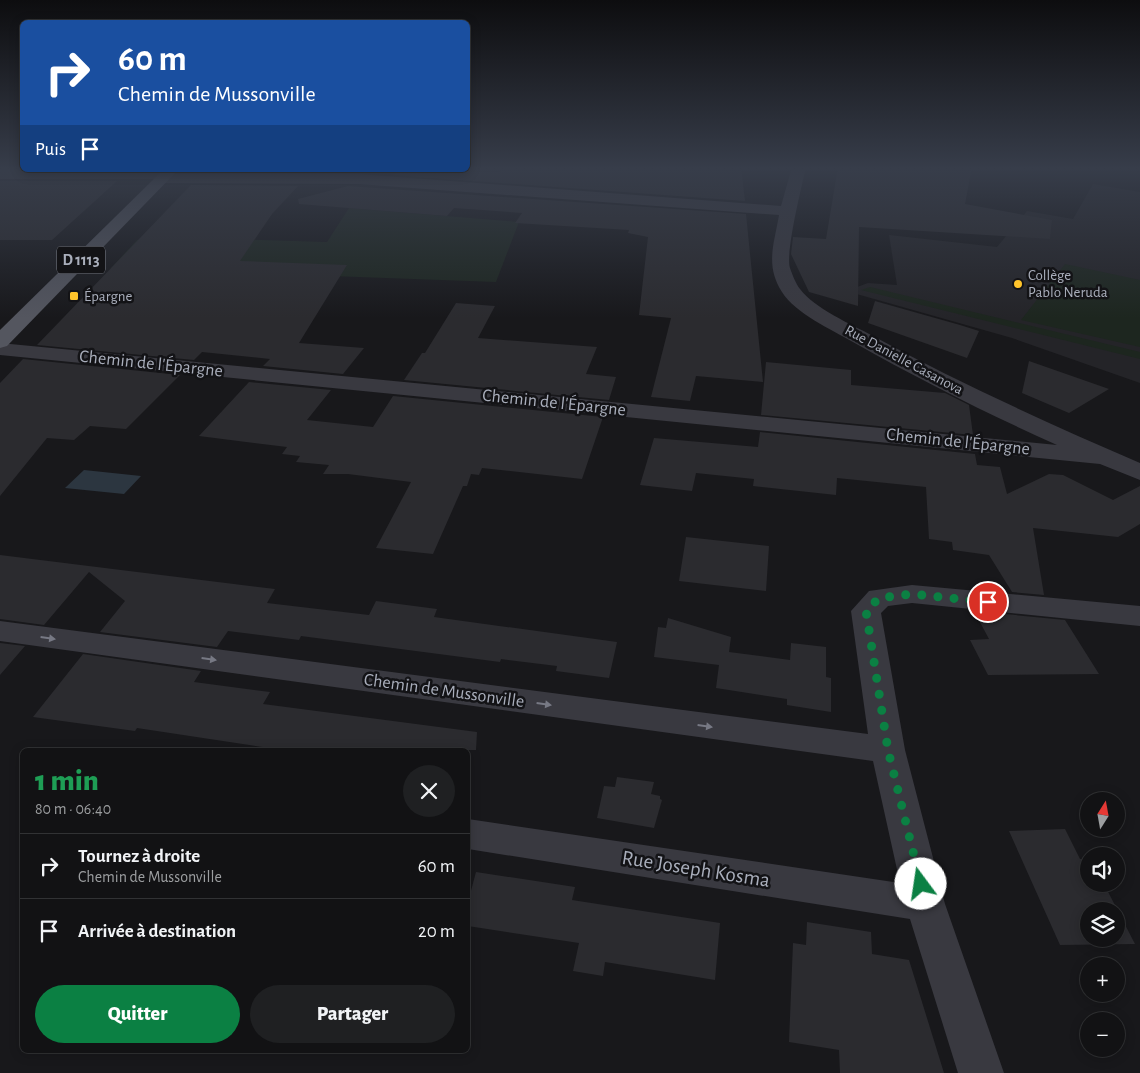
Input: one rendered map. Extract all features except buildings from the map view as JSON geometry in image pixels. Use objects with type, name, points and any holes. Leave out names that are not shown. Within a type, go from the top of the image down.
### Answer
[{"type":"main road","name":"D 1113","points":[[0,342],[124,217]]},
{"type":"street","name":"Rue Danielle Casanova","points":[[787,217],[780,266],[791,291],[806,304],[832,322],[915,368],[1024,421],[1140,472]]},
{"type":"street","name":"Chemin de l'Épargne","points":[[0,349],[1109,457]]},
{"type":"street","points":[[981,1073],[926,904],[888,750],[866,611],[879,598],[912,594],[1140,616]]},
{"type":"street","name":"Chemin de Mussonville","points":[[0,631],[888,750]]},
{"type":"street","name":"Rue Joseph Kosma","points":[[470,834],[926,904]]},
{"type":"shaded area","points":[[343,217],[459,217],[519,222],[496,282],[111,268],[137,240],[156,237],[327,242]]},
{"type":"shaded area","name":"Collège Pablo Neruda","points":[[1022,217],[1062,217],[1073,219],[1074,217],[1140,217],[1140,383],[1012,338],[846,291],[868,283],[897,285],[889,235],[997,247]]},
{"type":"shaded area","points":[[1065,264],[1140,280],[1140,347],[1021,320]]},
{"type":"shaded area","points":[[870,287],[1140,352],[1140,359],[861,290]]},
{"type":"shaded area","points":[[84,470],[141,476],[124,494],[65,488]]},
{"type":"place","name":"Collège Pablo Neruda","points":[[1018,284]]},
{"type":"place","name":"Épargne","points":[[74,296]]},
{"type":"route","points":[[921,884],[888,750],[866,611],[879,598],[912,594],[988,602]]}]
